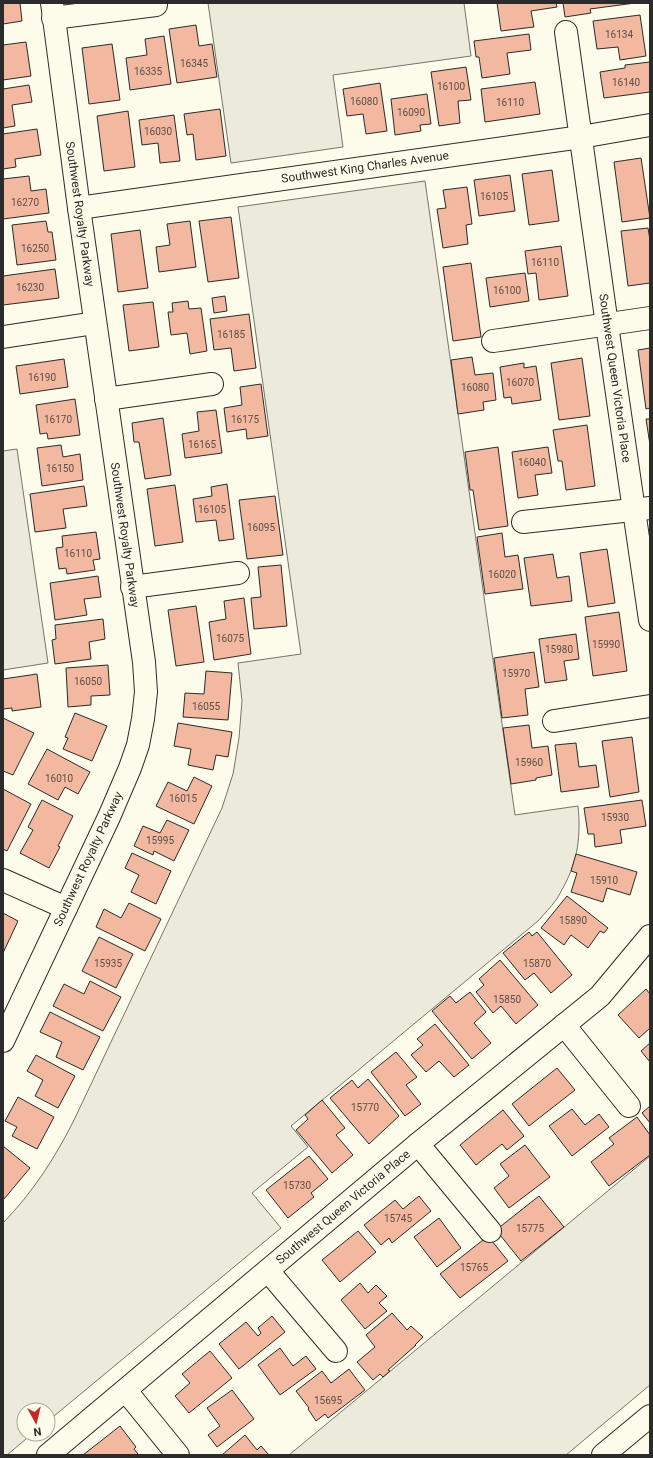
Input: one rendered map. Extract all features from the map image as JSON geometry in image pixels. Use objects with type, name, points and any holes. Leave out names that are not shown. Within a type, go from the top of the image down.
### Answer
[{"type":"street","points":[[52,10],[156,5]]},
{"type":"street","name":"Southwest Royalty Parkway","points":[[3,1041],[109,817],[130,768],[138,745],[146,692],[144,662],[132,587],[52,10]]},
{"type":"street","name":"Southwest Queen Victoria Place","points":[[566,32],[606,325],[642,509],[650,620]]},
{"type":"street","name":"Southwest King Charles Avenue","points":[[79,208],[581,137],[650,125]]},
{"type":"street","points":[[493,341],[650,318]]},
{"type":"street","points":[[3,337],[95,323]]},
{"type":"street","points":[[106,399],[212,384]]},
{"type":"street","points":[[523,522],[642,509]]},
{"type":"street","points":[[132,587],[238,573]]},
{"type":"street","points":[[554,721],[650,706]]},
{"type":"street","points":[[3,880],[66,908]]},
{"type":"street","name":"Southwest Queen Victoria Place","points":[[48,1455],[418,1144],[600,996],[650,936]]},
{"type":"street","points":[[564,1025],[629,1106]]},
{"type":"street","name":"Southwest Queen Victoria Place","points":[[418,1144],[490,1231]]},
{"type":"street","name":"Southwest Queen Victoria Place","points":[[268,1270],[336,1351]]},
{"type":"street","points":[[126,1390],[178,1455]]},
{"type":"street","points":[[603,1455],[650,1416]]},
{"type":"shaded area","points":[[208,3],[464,3],[471,56],[333,75],[343,147],[231,163]]},
{"type":"shaded area","points":[[425,181],[515,815],[578,806],[579,837],[573,867],[569,876],[557,898],[538,921],[291,1126],[308,1147],[252,1193],[281,1228],[56,1414],[56,1402],[16,1402],[16,1442],[22,1442],[7,1455],[3,1455],[3,1223],[34,1187],[67,1134],[222,808],[233,774],[239,738],[242,701],[238,663],[301,654],[238,207]]},
{"type":"shaded area","points":[[17,449],[48,663],[3,670],[3,451]]},
{"type":"shaded area","points":[[650,1156],[650,1385],[566,1455],[289,1455]]},
{"type":"building","points":[[3,3],[20,3],[22,21],[3,24]]},
{"type":"building","points":[[497,3],[556,3],[557,7],[531,11],[534,27],[501,31]]},
{"type":"building","points":[[563,3],[635,3],[590,9],[591,13],[565,17]]},
{"type":"building","points":[[640,15],[646,56],[620,60],[618,47],[597,49],[593,21]]},
{"type":"building","points":[[196,25],[199,46],[212,44],[217,77],[177,83],[169,29]]},
{"type":"building","points":[[529,34],[531,50],[507,53],[510,74],[482,78],[479,57],[476,57],[474,41]]},
{"type":"building","points":[[164,36],[171,84],[130,90],[126,58],[147,55],[145,39]]},
{"type":"building","points":[[26,42],[31,76],[3,80],[3,45]]},
{"type":"building","points":[[112,44],[120,100],[89,104],[82,48]]},
{"type":"building","points":[[650,62],[650,92],[604,98],[600,72],[625,68],[625,65]]},
{"type":"building","points":[[466,67],[471,100],[458,101],[460,123],[439,126],[431,72]]},
{"type":"building","points":[[535,82],[540,114],[485,122],[481,89]]},
{"type":"building","points":[[380,83],[387,131],[366,134],[363,114],[347,116],[343,89]]},
{"type":"building","points":[[29,85],[32,102],[12,105],[15,126],[3,128],[3,89]]},
{"type":"building","points":[[427,94],[431,124],[420,125],[421,131],[395,135],[391,99]]},
{"type":"building","points":[[220,109],[226,156],[196,160],[193,134],[187,135],[184,114]]},
{"type":"building","points":[[128,111],[135,167],[104,171],[97,116]]},
{"type":"building","points":[[174,115],[180,161],[160,163],[158,143],[142,145],[139,120]]},
{"type":"building","points":[[37,129],[41,155],[15,159],[16,167],[3,169],[3,134]]},
{"type":"building","points":[[641,158],[650,218],[622,222],[614,162]]},
{"type":"building","points":[[552,170],[559,221],[529,225],[522,174]]},
{"type":"building","points":[[510,175],[515,211],[479,216],[474,180]]},
{"type":"building","points":[[29,176],[31,191],[46,189],[49,213],[3,219],[3,179]]},
{"type":"building","points":[[467,187],[472,224],[466,225],[468,244],[443,248],[437,209],[446,208],[443,190]]},
{"type":"building","points":[[231,217],[239,278],[208,282],[199,221]]},
{"type":"building","points":[[46,221],[48,232],[52,232],[56,260],[17,265],[12,225]]},
{"type":"building","points":[[190,221],[196,267],[159,272],[156,247],[170,245],[167,224]]},
{"type":"building","points":[[648,228],[650,240],[650,283],[628,286],[621,231]]},
{"type":"building","points":[[140,230],[148,288],[118,292],[111,234]]},
{"type":"building","points":[[561,246],[568,296],[539,300],[536,273],[528,274],[525,251]]},
{"type":"building","points":[[471,263],[481,337],[453,341],[443,267]]},
{"type":"building","points":[[55,269],[59,298],[3,305],[3,276]]},
{"type":"building","points":[[525,273],[529,301],[490,307],[486,278]]},
{"type":"building","points":[[225,296],[227,311],[214,313],[212,298]]},
{"type":"building","points":[[188,301],[189,309],[201,308],[207,351],[190,354],[187,333],[171,335],[168,312],[173,312],[172,303]]},
{"type":"building","points":[[153,302],[159,347],[129,351],[123,305]]},
{"type":"building","points":[[249,314],[256,368],[234,371],[231,348],[214,350],[210,319]]},
{"type":"building","points":[[650,348],[650,408],[646,409],[638,350]]},
{"type":"building","points":[[472,357],[475,375],[493,373],[496,400],[483,402],[484,410],[458,414],[451,360]]},
{"type":"building","points":[[582,358],[590,416],[559,420],[551,363]]},
{"type":"building","points":[[64,359],[68,387],[20,394],[16,366]]},
{"type":"building","points":[[524,363],[524,368],[536,366],[541,400],[512,404],[511,397],[504,398],[500,367]]},
{"type":"building","points":[[261,384],[268,436],[247,439],[246,429],[227,432],[224,408],[242,405],[240,387]]},
{"type":"building","points":[[75,399],[80,435],[48,439],[47,433],[40,434],[36,405]]},
{"type":"building","points":[[216,410],[222,453],[185,458],[182,434],[199,431],[197,412]]},
{"type":"building","points":[[163,418],[171,475],[145,479],[139,442],[134,442],[132,423]]},
{"type":"building","points":[[646,419],[650,419],[650,445]]},
{"type":"building","points":[[587,425],[595,486],[566,490],[562,461],[558,461],[553,430]]},
{"type":"building","points":[[61,445],[63,457],[80,454],[83,480],[42,486],[37,448]]},
{"type":"building","points":[[498,447],[508,526],[479,530],[473,490],[470,490],[465,452]]},
{"type":"building","points":[[548,447],[552,473],[535,475],[538,495],[518,498],[512,452]]},
{"type":"building","points":[[227,484],[234,539],[219,541],[216,520],[196,522],[193,499],[212,496],[211,487]]},
{"type":"building","points":[[175,485],[183,542],[155,546],[147,489]]},
{"type":"building","points":[[84,486],[87,506],[63,509],[66,528],[35,532],[30,494]]},
{"type":"building","points":[[275,496],[283,555],[247,559],[239,500]]},
{"type":"building","points":[[96,532],[100,559],[93,560],[95,570],[67,574],[66,568],[59,569],[56,548],[63,547],[62,536]]},
{"type":"building","points":[[502,533],[505,557],[518,555],[523,589],[485,594],[477,537]]},
{"type":"building","points":[[607,549],[615,603],[588,607],[580,553]]},
{"type":"building","points":[[553,554],[557,578],[569,576],[572,601],[531,606],[524,558]]},
{"type":"building","points":[[281,565],[287,626],[254,629],[251,598],[261,597],[258,567]]},
{"type":"building","points":[[98,576],[101,597],[84,599],[87,615],[55,620],[50,583]]},
{"type":"building","points":[[244,598],[251,654],[214,660],[209,622],[226,619],[224,601]]},
{"type":"building","points":[[196,606],[204,662],[176,666],[168,610]]},
{"type":"building","points":[[619,612],[627,671],[593,676],[585,617]]},
{"type":"building","points":[[103,619],[105,639],[89,642],[91,659],[55,664],[52,640],[56,639],[55,625]]},
{"type":"building","points":[[576,634],[579,659],[564,661],[567,680],[545,683],[539,639]]},
{"type":"building","points":[[534,652],[539,687],[525,689],[528,715],[502,718],[494,658]]},
{"type":"building","points":[[108,665],[110,695],[91,696],[91,705],[68,707],[66,668]]},
{"type":"building","points":[[206,671],[232,673],[228,720],[183,717],[185,693],[204,694]]},
{"type":"building","points":[[37,674],[41,707],[12,711],[12,708],[3,709],[3,679]]},
{"type":"building","points":[[75,713],[107,726],[92,761],[63,749],[68,738],[65,737]]},
{"type":"building","points":[[3,718],[34,733],[13,775],[3,771]]},
{"type":"building","points":[[178,723],[232,732],[228,757],[216,755],[213,770],[188,765],[191,749],[174,746]]},
{"type":"building","points":[[529,725],[532,748],[548,746],[552,775],[536,778],[536,780],[511,784],[503,728]]},
{"type":"building","points":[[632,737],[639,792],[610,797],[602,741]]},
{"type":"building","points":[[576,743],[579,767],[596,765],[599,787],[561,792],[555,745]]},
{"type":"building","points":[[47,749],[90,772],[78,794],[65,787],[58,800],[28,784]]},
{"type":"building","points":[[194,777],[212,786],[194,824],[156,806],[168,782],[187,791]]},
{"type":"building","points":[[3,789],[31,804],[7,851],[3,849]]},
{"type":"building","points":[[42,800],[73,816],[49,868],[20,853],[33,830],[28,827]]},
{"type":"building","points":[[642,800],[646,826],[620,830],[622,843],[595,847],[594,834],[588,834],[584,808]]},
{"type":"building","points":[[167,820],[189,830],[174,861],[154,851],[153,855],[134,846],[143,826],[160,833]]},
{"type":"building","points":[[132,853],[171,871],[156,904],[131,892],[139,875],[125,868]]},
{"type":"building","points":[[576,854],[637,872],[630,895],[607,888],[603,902],[571,892],[577,873],[571,871]]},
{"type":"building","points":[[567,896],[608,928],[604,933],[600,931],[588,948],[571,935],[564,945],[541,928]]},
{"type":"building","points":[[129,903],[161,919],[145,951],[96,927],[104,909],[121,918]]},
{"type":"building","points":[[3,913],[18,921],[3,953]]},
{"type":"building","points":[[529,932],[532,936],[537,932],[572,975],[551,993],[534,973],[525,980],[503,953]]},
{"type":"building","points":[[99,937],[133,954],[116,988],[82,971]]},
{"type":"building","points":[[500,960],[538,1005],[516,1024],[501,1006],[493,1013],[476,992],[484,985],[479,979]]},
{"type":"building","points":[[90,981],[121,997],[103,1031],[53,1006],[64,984],[84,994]]},
{"type":"building","points":[[646,989],[650,994],[650,1028],[639,1038],[618,1015]]},
{"type":"building","points":[[470,992],[486,1012],[474,1023],[491,1043],[472,1059],[432,1011],[450,996],[456,1003]]},
{"type":"building","points":[[50,1012],[100,1037],[83,1070],[56,1057],[62,1042],[40,1032]]},
{"type":"building","points":[[435,1024],[469,1065],[454,1077],[439,1061],[426,1072],[411,1055],[423,1045],[417,1039]]},
{"type":"building","points":[[650,1043],[650,1062],[641,1051]]},
{"type":"building","points":[[396,1052],[417,1077],[406,1085],[421,1104],[405,1116],[371,1072]]},
{"type":"building","points":[[36,1055],[75,1076],[58,1108],[35,1096],[43,1080],[27,1071]]},
{"type":"building","points":[[557,1068],[575,1090],[529,1126],[512,1104]]},
{"type":"building","points":[[368,1079],[399,1116],[369,1144],[330,1098],[352,1080],[358,1088]]},
{"type":"building","points":[[18,1097],[54,1117],[37,1149],[12,1136],[17,1127],[5,1121]]},
{"type":"building","points":[[322,1100],[345,1128],[336,1135],[353,1155],[332,1173],[296,1130],[308,1119],[305,1115]]},
{"type":"building","points":[[650,1106],[650,1123],[642,1113]]},
{"type":"building","points":[[572,1109],[585,1125],[599,1114],[609,1127],[572,1156],[549,1126]]},
{"type":"building","points":[[503,1110],[524,1136],[507,1150],[502,1144],[476,1165],[460,1145]]},
{"type":"building","points":[[637,1117],[650,1135],[650,1155],[609,1186],[591,1162],[614,1144],[609,1138]]},
{"type":"building","points":[[525,1145],[550,1177],[509,1208],[494,1188],[509,1176],[500,1164]]},
{"type":"building","points":[[3,1146],[30,1168],[4,1199],[3,1199]]},
{"type":"building","points":[[309,1156],[328,1179],[311,1193],[314,1197],[288,1218],[266,1190]]},
{"type":"building","points":[[419,1196],[431,1211],[392,1243],[389,1238],[381,1245],[364,1225],[395,1200],[403,1209]]},
{"type":"building","points":[[539,1196],[564,1227],[521,1261],[496,1230]]},
{"type":"building","points":[[439,1218],[461,1248],[437,1267],[414,1237]]},
{"type":"building","points":[[358,1231],[376,1252],[340,1282],[322,1260]]},
{"type":"building","points":[[488,1236],[508,1261],[460,1298],[440,1274]]},
{"type":"building","points":[[360,1283],[368,1293],[376,1285],[387,1296],[379,1303],[387,1311],[365,1329],[341,1300]]},
{"type":"building","points":[[392,1313],[407,1330],[411,1326],[423,1337],[388,1370],[390,1371],[383,1377],[380,1374],[373,1380],[357,1362],[375,1347],[366,1335]]},
{"type":"building","points":[[272,1316],[285,1332],[239,1369],[219,1344],[246,1322],[258,1336],[261,1333],[258,1328]]},
{"type":"building","points":[[280,1348],[293,1366],[306,1356],[316,1369],[280,1395],[258,1365]]},
{"type":"building","points":[[210,1351],[232,1378],[189,1413],[175,1396],[190,1383],[182,1374]]},
{"type":"building","points":[[349,1369],[365,1390],[328,1418],[325,1414],[316,1421],[308,1409],[309,1408],[296,1391],[322,1371],[331,1383]]},
{"type":"building","points":[[232,1390],[254,1419],[217,1447],[208,1435],[220,1426],[207,1408]]},
{"type":"building","points":[[120,1426],[136,1447],[134,1449],[138,1454],[83,1455]]},
{"type":"building","points":[[245,1435],[257,1450],[261,1446],[269,1455],[222,1455]]}]
